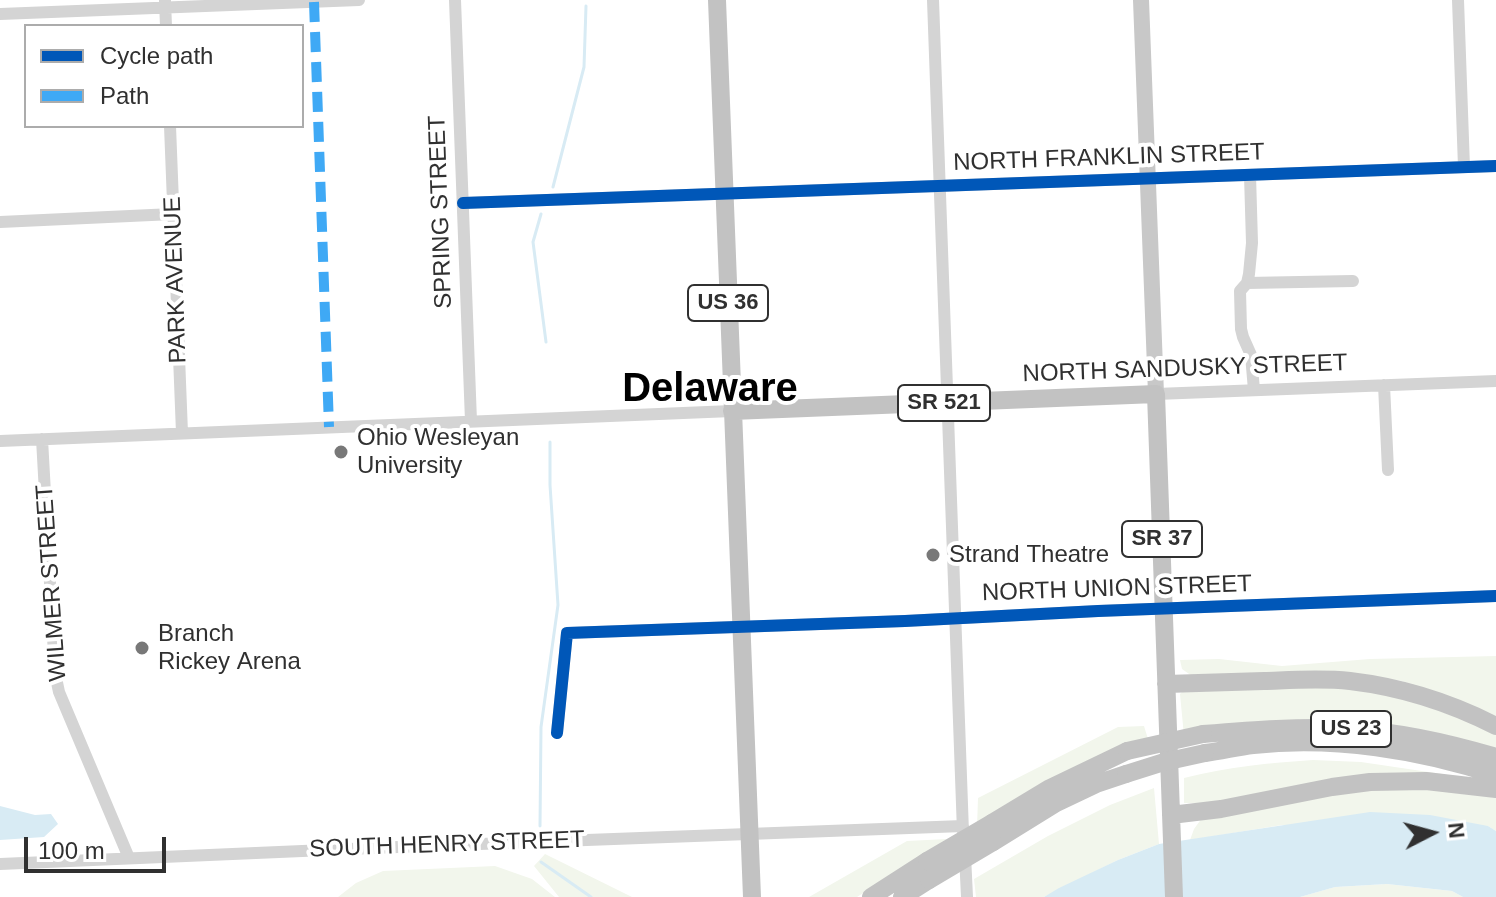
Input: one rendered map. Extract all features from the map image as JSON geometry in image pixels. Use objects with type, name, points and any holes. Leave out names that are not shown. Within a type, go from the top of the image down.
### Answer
[{"type":"highway","name":"US 36","points":[[717,0],[752,897]]},
{"type":"highway","name":"NORTH SANDUSKY STREET","points":[[732,411],[1156,394]]},
{"type":"highway","name":"SR 37","points":[[1156,394],[1174,897]]},
{"type":"highway","points":[[1166,684],[1302,679],[1351,681],[1427,697],[1496,726]]},
{"type":"highway","name":"US 23","points":[[992,833],[1050,788],[1087,769],[1127,751],[1203,734],[1253,729],[1352,729],[1403,735],[1496,757]]},
{"type":"highway","name":"US 23","points":[[871,897],[928,870],[992,833],[1096,784],[1164,762],[1205,753],[1255,745],[1348,744],[1439,760],[1496,775]]},
{"type":"highway","points":[[1171,815],[1370,782],[1426,781],[1496,789]]},
{"type":"highway","name":"US 23","points":[[902,897],[928,870]]},
{"type":"main road","name":"SR 37","points":[[1141,0],[1156,394]]},
{"type":"street","points":[[0,14],[165,4],[359,0]]},
{"type":"street","name":"SPRING STREET","points":[[455,0],[471,421]]},
{"type":"street","points":[[933,0],[967,897]]},
{"type":"street","points":[[1458,0],[1464,167]]},
{"type":"street","points":[[165,4],[166,24]]},
{"type":"street","name":"PARK AVENUE","points":[[170,128],[182,433]]},
{"type":"street","name":"NORTH FRANKLIN STREET","points":[[463,203],[1496,166]]},
{"type":"street","points":[[1250,175],[1252,243],[1247,283],[1240,291],[1241,329],[1251,355],[1254,390]]},
{"type":"street","points":[[0,222],[173,214]]},
{"type":"street","points":[[1247,283],[1353,281]]},
{"type":"street","name":"NORTH SANDUSKY STREET","points":[[1156,394],[1496,381]]},
{"type":"street","points":[[1384,385],[1388,470]]},
{"type":"street","points":[[0,441],[732,411]]},
{"type":"street","name":"WILMER STREET","points":[[42,439],[55,673],[59,692],[129,858]]},
{"type":"street","name":"NORTH UNION STREET","points":[[557,733],[567,633],[1496,596]]},
{"type":"street","name":"SOUTH HENRY STREET","points":[[0,864],[963,826]]},
{"type":"shaded area","points":[[1496,656],[1496,717],[1402,681],[1367,676],[1192,676],[1182,669],[1180,660],[1219,659],[1282,666],[1370,659]]},
{"type":"shaded area","points":[[1322,685],[1395,694],[1496,730],[1496,750],[1184,736],[1180,694],[1184,690]]},
{"type":"shaded area","points":[[1144,726],[1148,739],[977,827],[978,798],[1118,727]]},
{"type":"shaded area","points":[[1313,760],[1361,762],[1442,774],[1373,776],[1205,803],[1184,803],[1184,778],[1248,766]]},
{"type":"shaded area","points":[[1154,788],[1159,844],[1118,860],[1044,897],[976,897],[974,879],[1048,836],[1110,805]]},
{"type":"shaded area","points":[[1385,788],[1442,789],[1496,798],[1496,831],[1488,826],[1282,825],[1190,840],[1202,818]]},
{"type":"shaded area","points":[[0,806],[35,815],[51,814],[58,824],[44,837],[0,840]]},
{"type":"shaded area","points":[[1370,812],[1430,815],[1488,826],[1496,831],[1496,897],[1463,897],[1452,891],[1387,884],[1335,887],[1300,897],[1044,897],[1118,860],[1159,844]]},
{"type":"shaded area","points":[[947,839],[857,897],[809,897],[907,841]]},
{"type":"shaded area","points":[[545,854],[632,897],[559,897],[534,866]]},
{"type":"shaded area","points":[[495,866],[532,879],[555,897],[338,897],[356,883],[383,871]]},
{"type":"shaded area","points":[[1387,884],[1452,891],[1463,897],[1300,897],[1335,887]]},
{"type":"waterway","points":[[553,187],[584,67],[586,6]]},
{"type":"waterway","points":[[541,214],[533,242],[546,342]]},
{"type":"waterway","points":[[540,826],[541,727],[558,605],[550,442]]},
{"type":"waterway","points":[[541,862],[591,897]]},
{"type":"marked path","points":[[314,2],[329,427]]},
{"type":"cycle path","points":[[463,203],[1496,166]]},
{"type":"cycle path","points":[[557,733],[567,633],[1496,596]]},
{"type":"place","name":"Ohio Wesleyan University","points":[[341,452]]},
{"type":"place","name":"Strand Theatre","points":[[933,555]]},
{"type":"place","name":"Branch Rickey Arena","points":[[142,648]]},
{"type":"district","name":"Delaware","points":[[710,390]]}]
